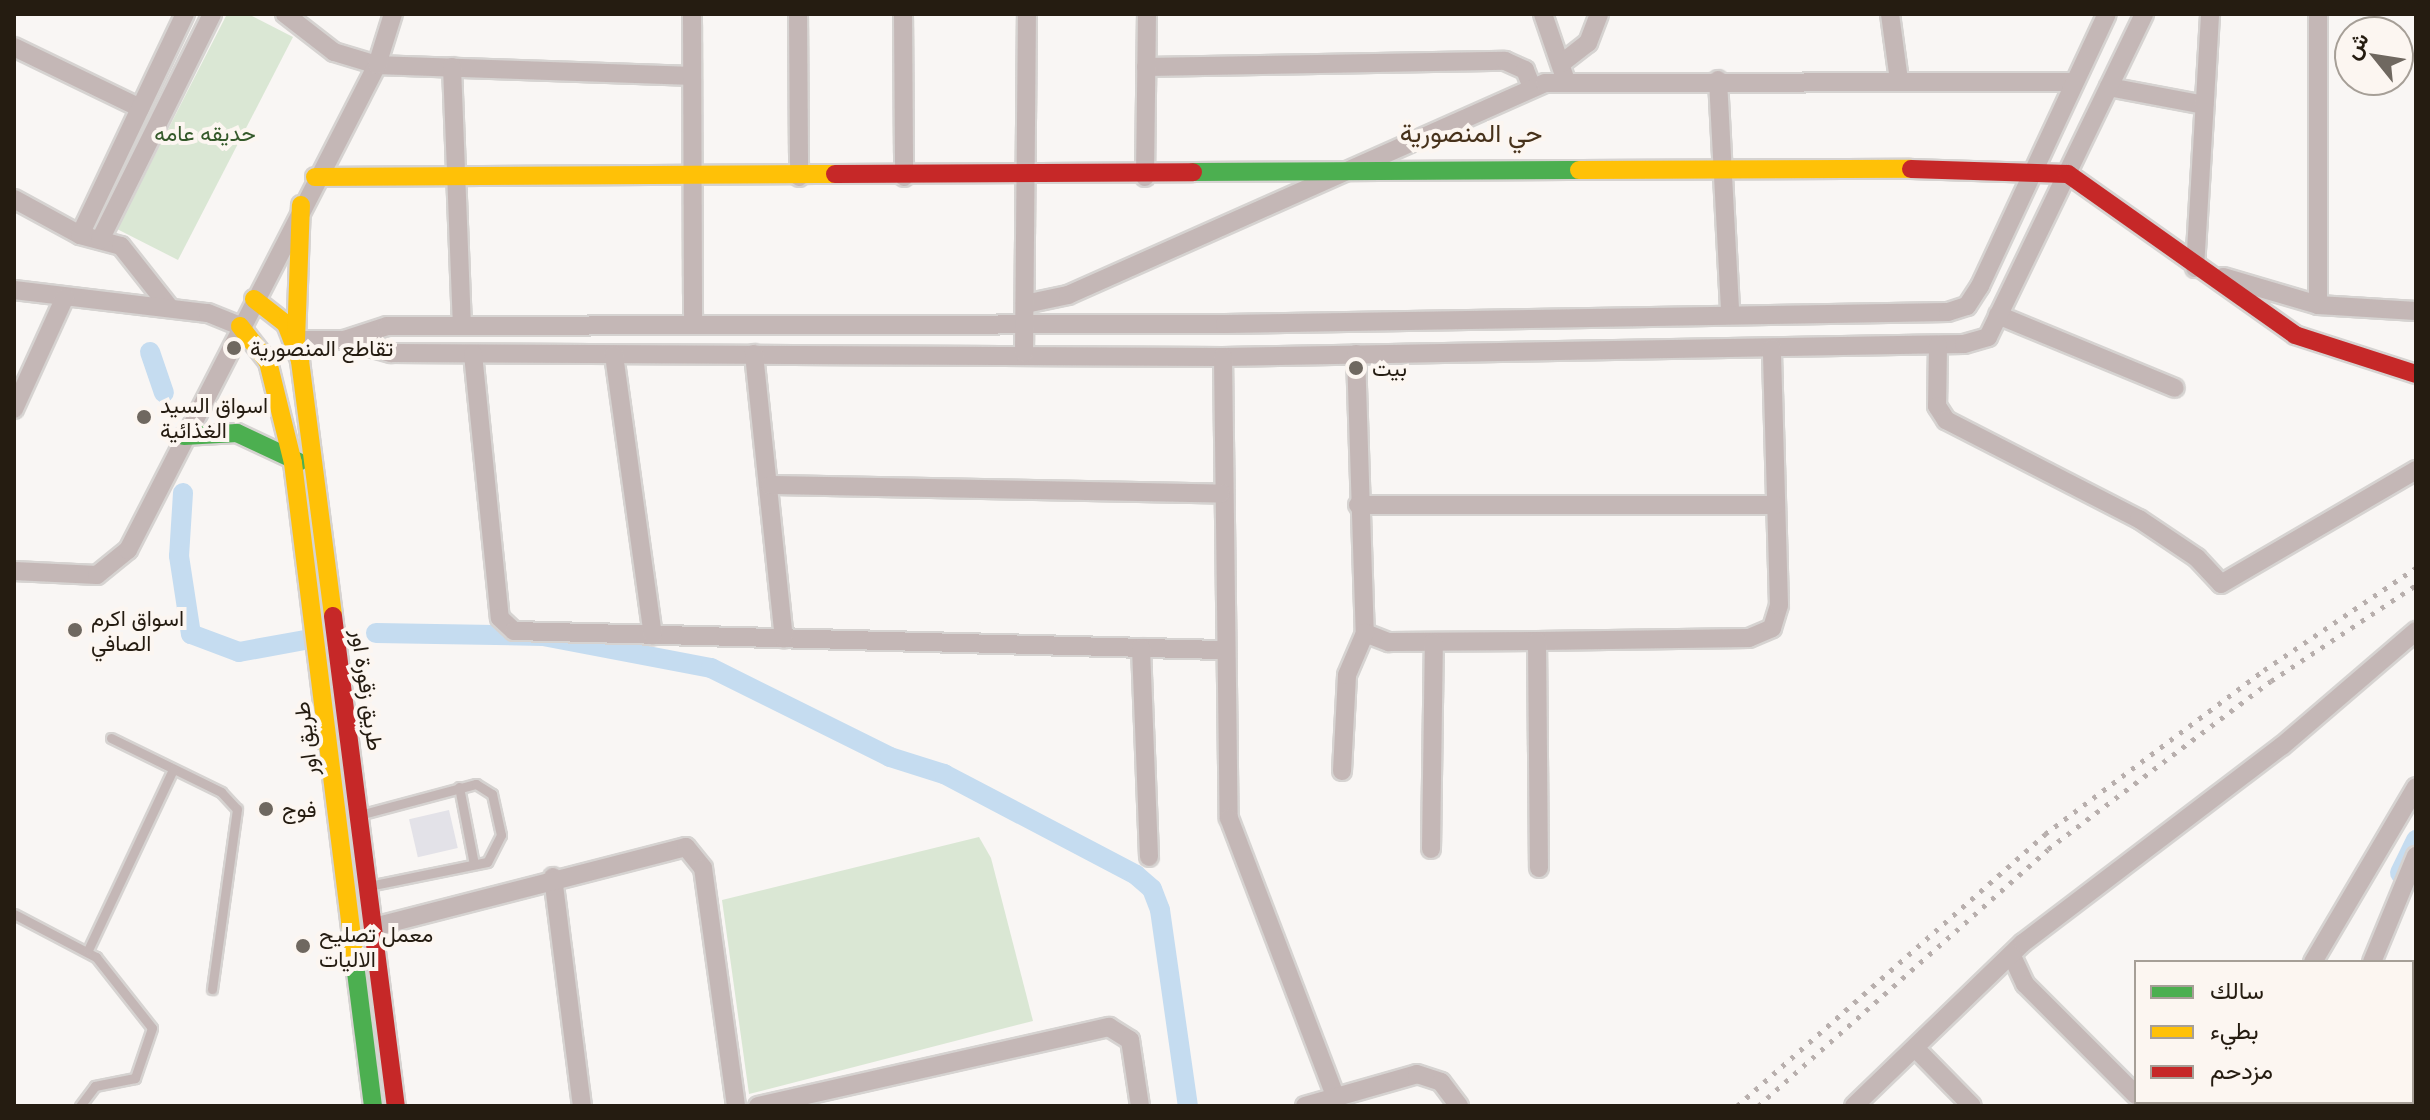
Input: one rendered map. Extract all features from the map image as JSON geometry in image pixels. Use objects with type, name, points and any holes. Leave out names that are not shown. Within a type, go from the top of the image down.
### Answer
[{"type":"street","points":[[80,235],[185,14]]},
{"type":"street","points":[[100,240],[212,14]]},
{"type":"street","points":[[285,14],[334,52],[377,65],[692,76]]},
{"type":"street","points":[[14,571],[97,575],[113,568],[184,436],[315,177],[377,65],[393,14]]},
{"type":"street","points":[[692,14],[693,325]]},
{"type":"street","points":[[798,14],[799,177]]},
{"type":"street","points":[[903,14],[904,177]]},
{"type":"street","points":[[1024,353],[1027,14]]},
{"type":"street","points":[[1145,177],[1147,14]]},
{"type":"street","points":[[1543,14],[1564,72]]},
{"type":"street","points":[[1025,313],[1348,174],[1564,72],[1588,43],[1599,14]]},
{"type":"street","points":[[1890,14],[1899,81]]},
{"type":"street","points":[[254,299],[296,340],[344,340],[387,326],[693,325],[1025,313],[1225,324],[1967,306],[2107,14]]},
{"type":"street","points":[[344,340],[378,353],[1024,353],[1223,357],[1938,345],[1988,337],[2144,14]]},
{"type":"street","points":[[2192,268],[2210,14]]},
{"type":"street","points":[[2318,14],[2318,305]]},
{"type":"street","points":[[14,47],[140,108]]},
{"type":"street","points":[[1146,67],[1505,61],[1525,70],[1532,87]]},
{"type":"street","points":[[452,67],[462,326]]},
{"type":"street","points":[[1564,72],[1718,80],[2074,82]]},
{"type":"street","points":[[1718,80],[1730,312]]},
{"type":"street","points":[[2109,87],[2204,105]]},
{"type":"street","points":[[315,177],[1145,177],[2034,168],[2068,174],[2192,268],[2324,349],[2416,374]]},
{"type":"street","points":[[14,199],[80,235],[129,252],[170,308]]},
{"type":"street","name":"طريق زقورة اور","points":[[301,205],[296,340],[302,462],[361,815],[396,1106]]},
{"type":"street","points":[[2192,268],[2318,305],[2416,311]]},
{"type":"street","points":[[14,290],[170,308],[240,326],[268,362],[302,462]]},
{"type":"street","points":[[14,409],[65,297]]},
{"type":"street","points":[[1998,315],[2175,388]]},
{"type":"street","points":[[1938,345],[1937,406],[1946,420],[2139,519],[2197,558],[2221,584],[2416,470]]},
{"type":"street","points":[[1365,633],[1376,641],[1434,642],[1762,636],[1778,617],[1772,348]]},
{"type":"street","points":[[473,354],[505,626],[653,635],[1223,650]]},
{"type":"street","points":[[754,354],[784,638]]},
{"type":"street","points":[[1342,771],[1347,675],[1365,633],[1358,505],[1356,354]]},
{"type":"street","points":[[614,355],[653,635]]},
{"type":"street","points":[[1223,357],[1221,494],[1225,777],[1239,858],[1335,1096]]},
{"type":"street","points":[[184,436],[258,437],[302,462]]},
{"type":"street","name":"طريق اور","points":[[302,462],[373,1106]]},
{"type":"street","points":[[770,485],[1221,494]]},
{"type":"street","points":[[1358,505],[1776,505]]},
{"type":"street","points":[[1854,1106],[2012,956],[2416,631]]},
{"type":"street","points":[[1537,641],[1539,868]]},
{"type":"street","points":[[1431,849],[1434,642]]},
{"type":"street","points":[[1141,648],[1149,857]]},
{"type":"street","points":[[2314,960],[2416,787]]},
{"type":"street","points":[[374,927],[677,846],[700,859],[736,1106]]},
{"type":"street","points":[[2373,960],[2416,856]]},
{"type":"street","points":[[553,877],[582,1106]]},
{"type":"street","points":[[2012,956],[2025,984],[2134,1093]]},
{"type":"street","points":[[758,1106],[1109,1027],[1130,1040],[1140,1106]]},
{"type":"street","points":[[1915,1048],[1972,1106]]},
{"type":"street","points":[[1305,1106],[1417,1074],[1441,1082],[1459,1106]]},
{"type":"lane","points":[[111,738],[228,796],[239,816],[212,989]]},
{"type":"lane","points":[[88,950],[173,769]]},
{"type":"lane","points":[[459,787],[474,864]]},
{"type":"lane","points":[[361,815],[459,787],[489,790],[501,835],[493,858],[369,886]]},
{"type":"lane","points":[[14,914],[88,950],[150,1022],[153,1038],[135,1078],[95,1086],[80,1106]]},
{"type":"green space","name":"حديقه عامه","points":[[227,14],[248,14],[293,37],[178,260],[117,229]]},
{"type":"green space","points":[[979,837],[991,858],[1033,1021],[749,1094],[722,900]]},
{"type":"building","points":[[449,810],[458,848],[418,857],[409,819]]},
{"type":"waterway","points":[[150,352],[164,393]]},
{"type":"waterway","points":[[183,493],[179,556],[191,634],[239,652],[305,640]]},
{"type":"waterway","points":[[376,633],[543,636],[711,668],[890,757],[944,774],[1136,875],[1152,889],[1160,910],[1188,1106]]},
{"type":"waterway","points":[[2400,873],[2416,840]]},
{"type":"railway","points":[[1737,1106],[2045,834],[2264,670],[2416,568]]},
{"type":"railway","points":[[1758,1106],[2048,849],[2271,681],[2416,585]]},
{"type":"traffic: fast","points":[[1193,172],[1579,170]]},
{"type":"traffic: fast","points":[[184,436],[237,433],[299,462]]},
{"type":"traffic: fast","points":[[354,956],[373,1106]]},
{"type":"traffic: slow","points":[[1579,170],[1911,169]]},
{"type":"traffic: slow","points":[[315,177],[835,174]]},
{"type":"traffic: slow","points":[[296,340],[301,205]]},
{"type":"traffic: slow","points":[[254,299],[286,324],[300,361],[333,616]]},
{"type":"traffic: slow","points":[[240,326],[268,362],[293,463],[354,956]]},
{"type":"traffic: jam","points":[[1911,169],[2068,174],[2295,335],[2416,374]]},
{"type":"traffic: jam","points":[[835,174],[1193,172]]},
{"type":"traffic: jam","points":[[333,616],[396,1106]]},
{"type":"place","name":"تقاطع المنصورية","points":[[234,348]]},
{"type":"place","name":"بيت","points":[[1356,368]]},
{"type":"place","name":"اسواق السيد الغذائية","points":[[144,417]]},
{"type":"place","name":"اسواق اكرم الصافي","points":[[75,630]]},
{"type":"place","name":"فوج","points":[[266,809]]},
{"type":"place","name":"معمل تصليح الاليات","points":[[303,946]]},
{"type":"district","name":"حي المنصورية","points":[[1471,133]]}]
